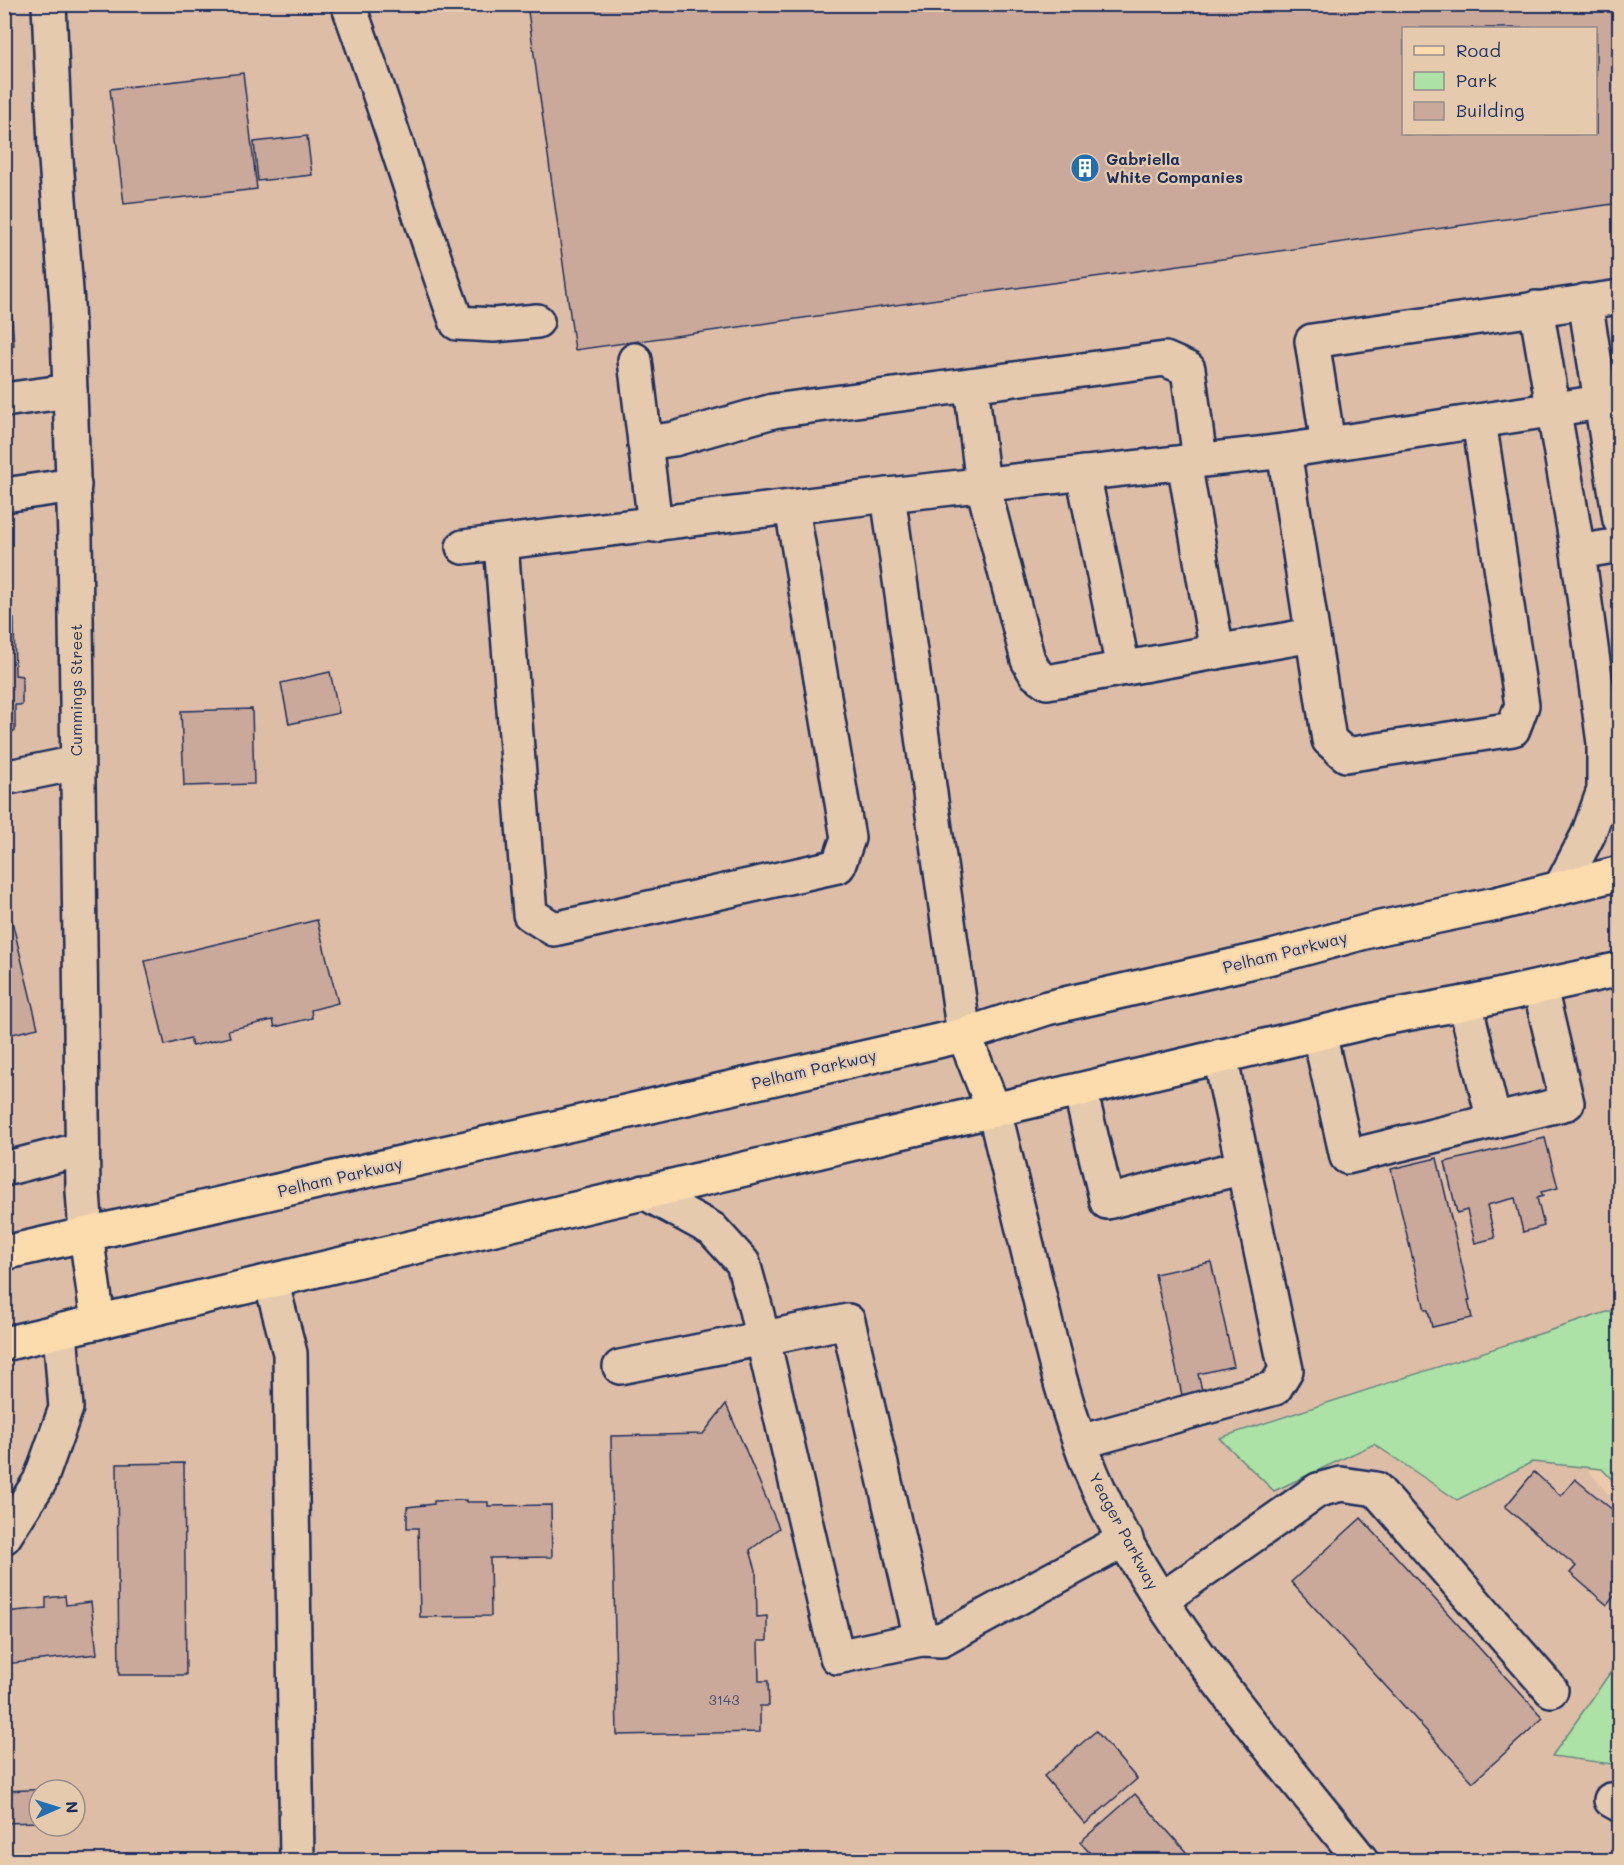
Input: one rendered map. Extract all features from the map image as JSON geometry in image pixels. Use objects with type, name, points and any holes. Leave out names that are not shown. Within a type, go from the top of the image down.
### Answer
[{"type":"main road","name":"Pelham Parkway","points":[[4,1253],[964,1035],[1047,1008],[1272,957],[1380,928],[1496,904],[1620,873]]},
{"type":"main road","points":[[4,1344],[1383,1018],[1540,988],[1620,969]]},
{"type":"main road","points":[[964,1035],[994,1110]]},
{"type":"main road","points":[[86,1234],[98,1322]]},
{"type":"street","name":"Cummings Street","points":[[49,4],[55,147],[67,303],[74,485],[82,1149],[86,1234]]},
{"type":"street","points":[[348,4],[381,94],[418,213],[457,324],[494,325],[537,321]]},
{"type":"street","points":[[1328,444],[1312,340],[1620,297]]},
{"type":"street","points":[[1585,301],[1610,400],[1620,520]]},
{"type":"street","points":[[1536,308],[1578,552],[1604,743],[1604,790],[1588,836],[1561,887]]},
{"type":"street","points":[[645,443],[674,439],[772,411],[1165,359],[1188,369],[1192,461],[1217,652]]},
{"type":"street","points":[[635,360],[656,525]]},
{"type":"street","points":[[971,385],[982,486],[1029,660],[1036,674],[1047,682],[1312,635]]},
{"type":"street","points":[[4,400],[70,391]]},
{"type":"street","points":[[463,547],[888,495],[1284,451],[1610,400]]},
{"type":"street","points":[[1284,451],[1329,740],[1346,755],[1513,729],[1522,705],[1479,421]]},
{"type":"street","points":[[1083,473],[1123,668]]},
{"type":"street","points":[[4,495],[74,485]]},
{"type":"street","points":[[888,495],[964,1035]]},
{"type":"street","points":[[501,544],[530,914],[554,929],[838,866],[848,838],[792,508]]},
{"type":"street","points":[[1578,552],[1620,545]]},
{"type":"street","points":[[4,778],[77,763]]},
{"type":"street","points":[[1319,1033],[1347,1157],[1567,1103],[1540,988]]},
{"type":"street","points":[[1465,1003],[1494,1121]]},
{"type":"street","points":[[1080,1442],[1275,1388],[1286,1370],[1220,1056]]},
{"type":"street","points":[[1080,1090],[1107,1202],[1243,1167]]},
{"type":"street","name":"Yeager Parkway","points":[[994,1110],[1052,1347],[1080,1442],[1106,1504],[1161,1600],[1191,1644],[1361,1860]]},
{"type":"street","points":[[4,1169],[82,1149]]},
{"type":"street","points":[[644,1192],[712,1229],[743,1263],[837,1657],[921,1639],[941,1640],[1126,1539]]},
{"type":"street","points":[[271,1281],[290,1353],[297,1860]]},
{"type":"street","points":[[620,1367],[848,1321],[921,1639]]},
{"type":"street","points":[[4,1537],[40,1481],[66,1408],[60,1331]]},
{"type":"street","points":[[1161,1600],[1318,1490],[1341,1484],[1376,1489],[1551,1689]]},
{"type":"shaded area","points":[[5,5],[1619,5],[1619,1338],[1504,1370],[1619,1507],[1619,1860],[5,1860]]},
{"type":"green space","points":[[1619,1308],[1619,1487],[1602,1469],[1532,1462],[1457,1500],[1374,1444],[1274,1491],[1219,1438]]},
{"type":"green space","points":[[1619,1660],[1619,1765],[1552,1756]]},
{"type":"building","name":"Gabriella White Companies","points":[[527,4],[1620,4],[1620,203],[575,350]]},
{"type":"building","points":[[243,73],[257,189],[124,204],[110,89]]},
{"type":"building","points":[[307,136],[312,175],[258,181],[254,142]]},
{"type":"building","points":[[4,213],[14,345],[4,346]]},
{"type":"building","points":[[4,619],[14,619],[15,675],[22,676],[22,705],[15,705],[15,731],[4,731]]},
{"type":"building","points":[[330,672],[339,713],[289,724],[281,683]]},
{"type":"building","points":[[252,709],[254,784],[184,786],[181,711]]},
{"type":"building","points":[[317,920],[338,1003],[311,1010],[312,1018],[275,1027],[273,1020],[228,1030],[230,1037],[192,1046],[190,1038],[165,1045],[145,961]]},
{"type":"building","points":[[12,921],[38,1028],[4,1036],[4,922]]},
{"type":"building","points":[[1545,1138],[1558,1188],[1541,1192],[1543,1196],[1537,1198],[1544,1226],[1523,1232],[1515,1198],[1487,1205],[1495,1238],[1475,1243],[1467,1210],[1457,1213],[1445,1162]]},
{"type":"building","points":[[1437,1158],[1470,1300],[1468,1300],[1472,1318],[1432,1327],[1428,1310],[1425,1310],[1391,1169]]},
{"type":"building","points":[[1211,1262],[1234,1366],[1198,1374],[1202,1390],[1182,1395],[1155,1274]]},
{"type":"building","points":[[726,1404],[779,1528],[750,1550],[756,1570],[757,1617],[767,1616],[767,1641],[758,1641],[759,1681],[768,1681],[769,1706],[760,1706],[760,1732],[617,1735],[611,1436],[703,1434]]},
{"type":"building","points":[[184,1463],[186,1675],[119,1675],[117,1464]]},
{"type":"building","points":[[1534,1472],[1561,1496],[1575,1479],[1620,1516],[1620,1589],[1607,1605],[1570,1573],[1576,1566],[1505,1507]]},
{"type":"building","points":[[466,1500],[466,1502],[488,1502],[488,1506],[551,1505],[552,1557],[490,1558],[491,1616],[420,1617],[418,1528],[407,1528],[407,1507],[434,1504],[434,1501]]},
{"type":"building","points":[[1361,1518],[1543,1718],[1473,1782],[1291,1582]]},
{"type":"building","points":[[65,1596],[66,1605],[91,1602],[97,1654],[4,1664],[4,1612],[46,1608],[46,1598]]},
{"type":"building","points":[[1096,1731],[1137,1779],[1085,1824],[1044,1776]]},
{"type":"building","points":[[27,1790],[27,1822],[4,1823],[4,1791]]},
{"type":"building","points":[[1135,1794],[1193,1860],[1096,1860],[1080,1842]]},
{"type":"place","name":"Gabriella White Companies","points":[[1085,168]]}]
